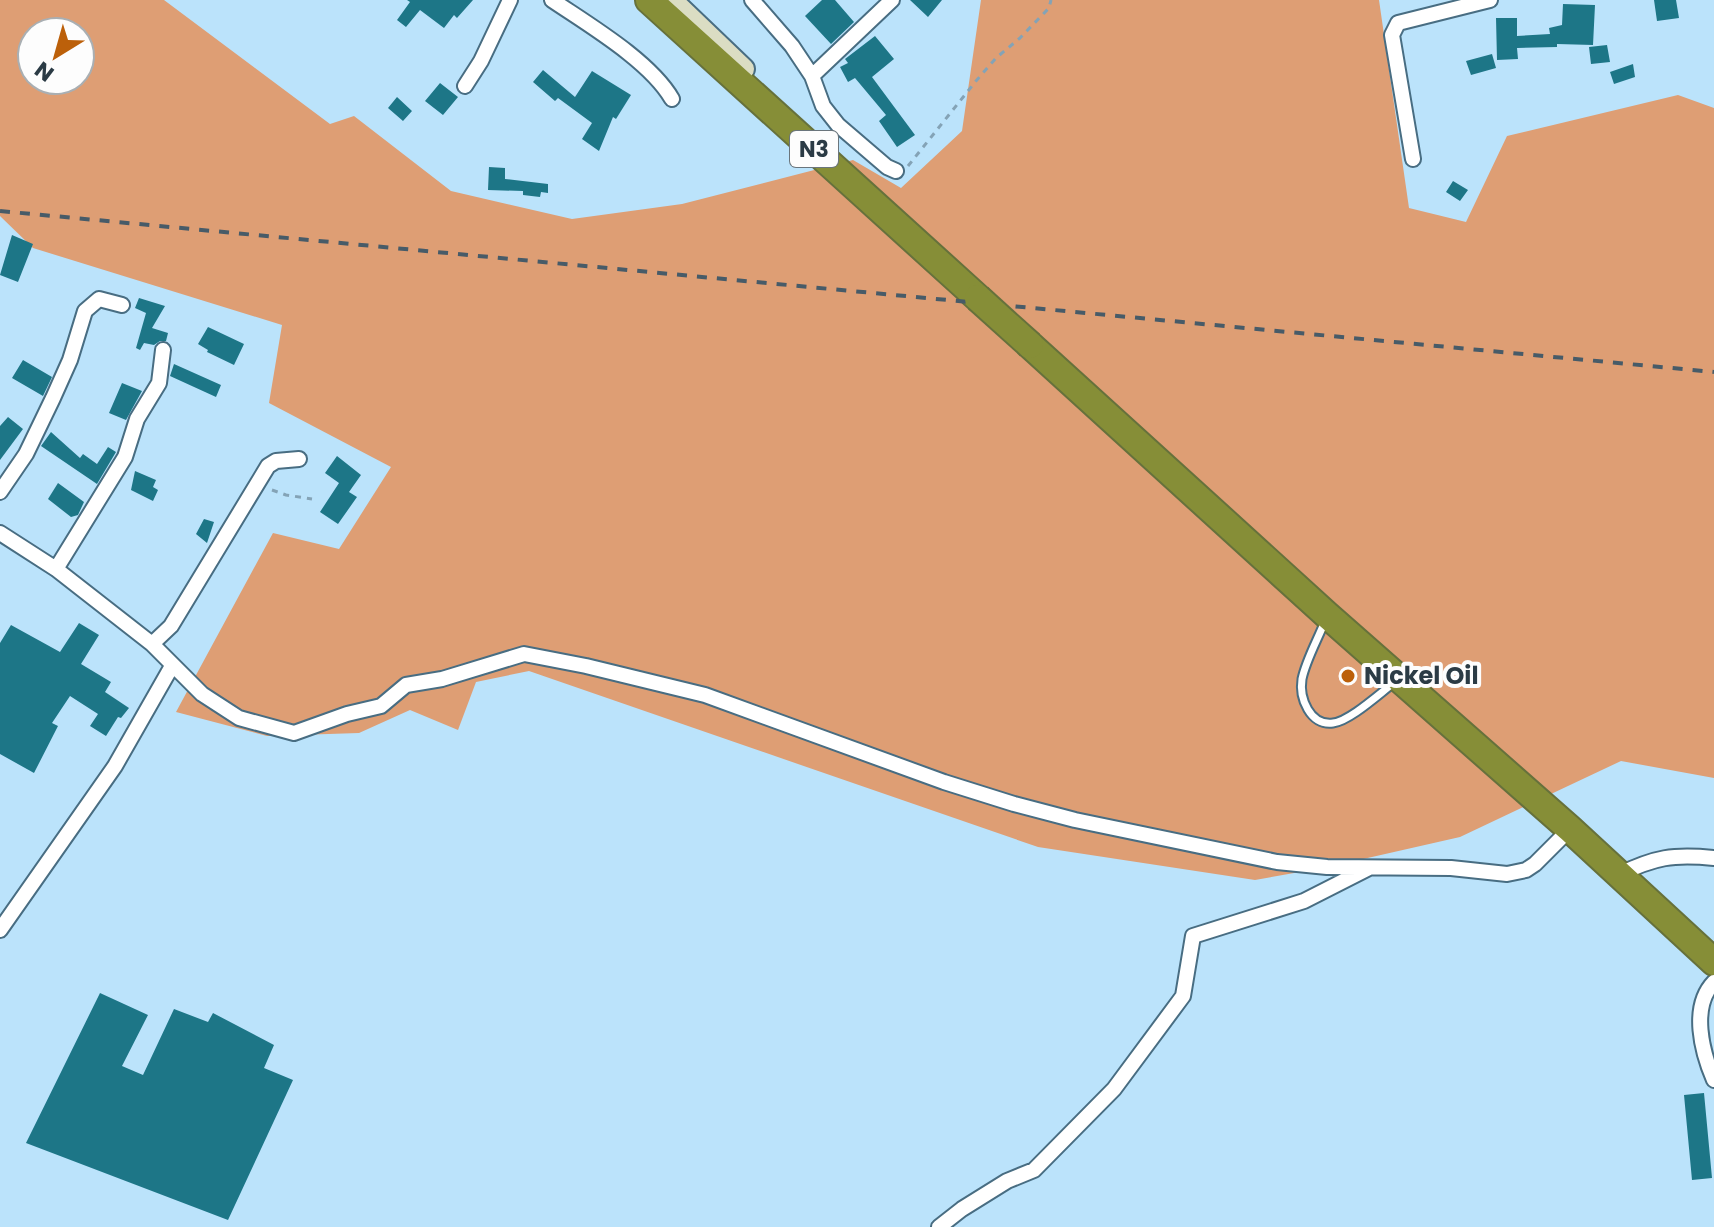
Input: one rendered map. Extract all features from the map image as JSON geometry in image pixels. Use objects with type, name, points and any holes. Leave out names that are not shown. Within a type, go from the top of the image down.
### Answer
[{"type":"highway","name":"N3","points":[[649,0],[1714,962]]},
{"type":"street","points":[[465,86],[481,61],[510,0]]},
{"type":"street","points":[[552,0],[601,33],[662,82],[672,99]]},
{"type":"street","points":[[672,0],[822,146],[863,193]]},
{"type":"street","points":[[752,0],[792,46],[812,76],[823,106],[838,125],[887,167],[896,171]]},
{"type":"street","points":[[812,76],[892,0]]},
{"type":"street","points":[[1413,159],[1392,35],[1398,23],[1490,0]]},
{"type":"street","points":[[0,492],[26,454],[53,398],[70,360],[85,311],[99,299],[122,305]]},
{"type":"street","points":[[56,569],[125,457],[137,419],[159,383],[163,350]]},
{"type":"street","points":[[152,644],[171,626],[268,466],[276,461],[299,459]]},
{"type":"street","points":[[0,533],[56,569],[152,644],[202,694],[239,718],[294,733],[347,714],[381,706],[406,685],[442,679],[524,654],[705,695],[944,782],[1075,820],[1277,862],[1451,868],[1507,874],[1526,870],[1535,864],[1570,829]]},
{"type":"street","points":[[0,930],[115,766],[172,666]]},
{"type":"street","points":[[1618,875],[1649,860],[1689,856],[1714,858]]},
{"type":"street","points":[[939,1227],[1007,1181],[1034,1170],[1114,1089],[1183,996],[1193,936],[1304,901],[1371,867]]},
{"type":"street","points":[[1714,982],[1703,1000],[1701,1018],[1702,1049],[1714,1080]]},
{"type":"lane","points":[[1327,615],[1302,680],[1306,707],[1315,719],[1331,724],[1344,719],[1400,679]]},
{"type":"path","points":[[896,171],[906,170],[976,81],[1049,8],[1051,0]]},
{"type":"path","points":[[257,484],[286,495],[312,499]]},
{"type":"shaded area","points":[[0,0],[164,0],[330,124],[354,116],[451,191],[572,219],[682,204],[853,160],[901,188],[962,131],[981,0],[1379,0],[1409,208],[1466,222],[1507,136],[1678,95],[1714,108],[1714,778],[1621,761],[1460,837],[1255,880],[1038,847],[529,671],[476,682],[458,730],[410,710],[359,733],[267,736],[176,712],[273,533],[339,549],[391,467],[269,403],[282,325],[33,248],[0,216]]},
{"type":"building","points":[[407,0],[473,0],[457,18],[454,15],[444,28],[420,10],[406,27],[397,20],[410,2]]},
{"type":"building","points":[[822,0],[835,0],[854,22],[831,44],[805,16]]},
{"type":"building","points":[[910,0],[942,0],[928,17]]},
{"type":"building","points":[[1654,0],[1676,0],[1679,18],[1657,21]]},
{"type":"building","points":[[1563,4],[1595,5],[1593,45],[1557,44],[1557,47],[1517,48],[1518,59],[1497,60],[1496,18],[1517,18],[1517,36],[1550,34],[1549,28],[1562,25]]},
{"type":"building","points":[[875,36],[894,59],[872,77],[915,135],[897,147],[879,121],[886,115],[855,78],[848,82],[840,67],[848,63],[845,59]]},
{"type":"building","points":[[1607,45],[1610,62],[1591,64],[1589,47]]},
{"type":"building","points":[[1492,54],[1496,68],[1471,75],[1466,61]]},
{"type":"building","points":[[1633,64],[1635,77],[1614,84],[1610,72]]},
{"type":"building","points":[[543,70],[575,97],[592,71],[631,95],[616,119],[613,117],[599,151],[582,139],[592,123],[558,98],[555,101],[533,82]]},
{"type":"building","points":[[440,83],[458,97],[443,115],[425,101]]},
{"type":"building","points":[[397,97],[412,111],[403,121],[388,108]]},
{"type":"building","points":[[489,167],[505,168],[505,179],[548,184],[548,193],[541,192],[540,197],[523,195],[523,191],[488,190]]},
{"type":"building","points":[[1453,181],[1468,190],[1460,201],[1446,192]]},
{"type":"building","points":[[12,235],[33,244],[18,282],[0,275]]},
{"type":"building","points":[[139,298],[165,306],[152,328],[168,333],[166,341],[154,345],[144,343],[140,350],[136,348],[146,313],[135,308]]},
{"type":"building","points":[[208,327],[244,344],[234,365],[198,344]]},
{"type":"building","points":[[23,360],[52,377],[43,396],[12,378]]},
{"type":"building","points":[[174,364],[221,385],[216,397],[170,376]]},
{"type":"building","points":[[122,383],[142,391],[126,420],[109,413]]},
{"type":"building","points":[[8,417],[23,429],[0,460],[0,426]]},
{"type":"building","points":[[51,432],[80,458],[83,454],[97,464],[108,447],[116,452],[97,484],[41,446]]},
{"type":"building","points":[[337,456],[361,475],[349,492],[357,497],[338,524],[320,512],[339,483],[325,473]]},
{"type":"building","points":[[135,471],[156,480],[153,487],[158,490],[153,501],[131,490]]},
{"type":"building","points":[[58,483],[84,502],[78,515],[71,517],[48,499]]},
{"type":"building","points":[[204,519],[214,522],[207,543],[196,534]]},
{"type":"building","points":[[79,623],[99,635],[81,664],[111,682],[105,692],[129,708],[121,718],[118,717],[106,736],[90,726],[98,714],[70,696],[52,723],[58,726],[34,773],[0,754],[0,643],[11,625],[60,652]]},
{"type":"building","points":[[100,993],[148,1015],[122,1066],[143,1075],[174,1009],[208,1022],[213,1013],[274,1045],[264,1068],[293,1080],[228,1220],[26,1143]]},
{"type":"building","points":[[1704,1093],[1712,1178],[1692,1180],[1684,1095]]},
{"type":"railway","points":[[0,211],[1714,372]]},
{"type":"place","name":"Nickel Oil","points":[[1348,676]]}]
